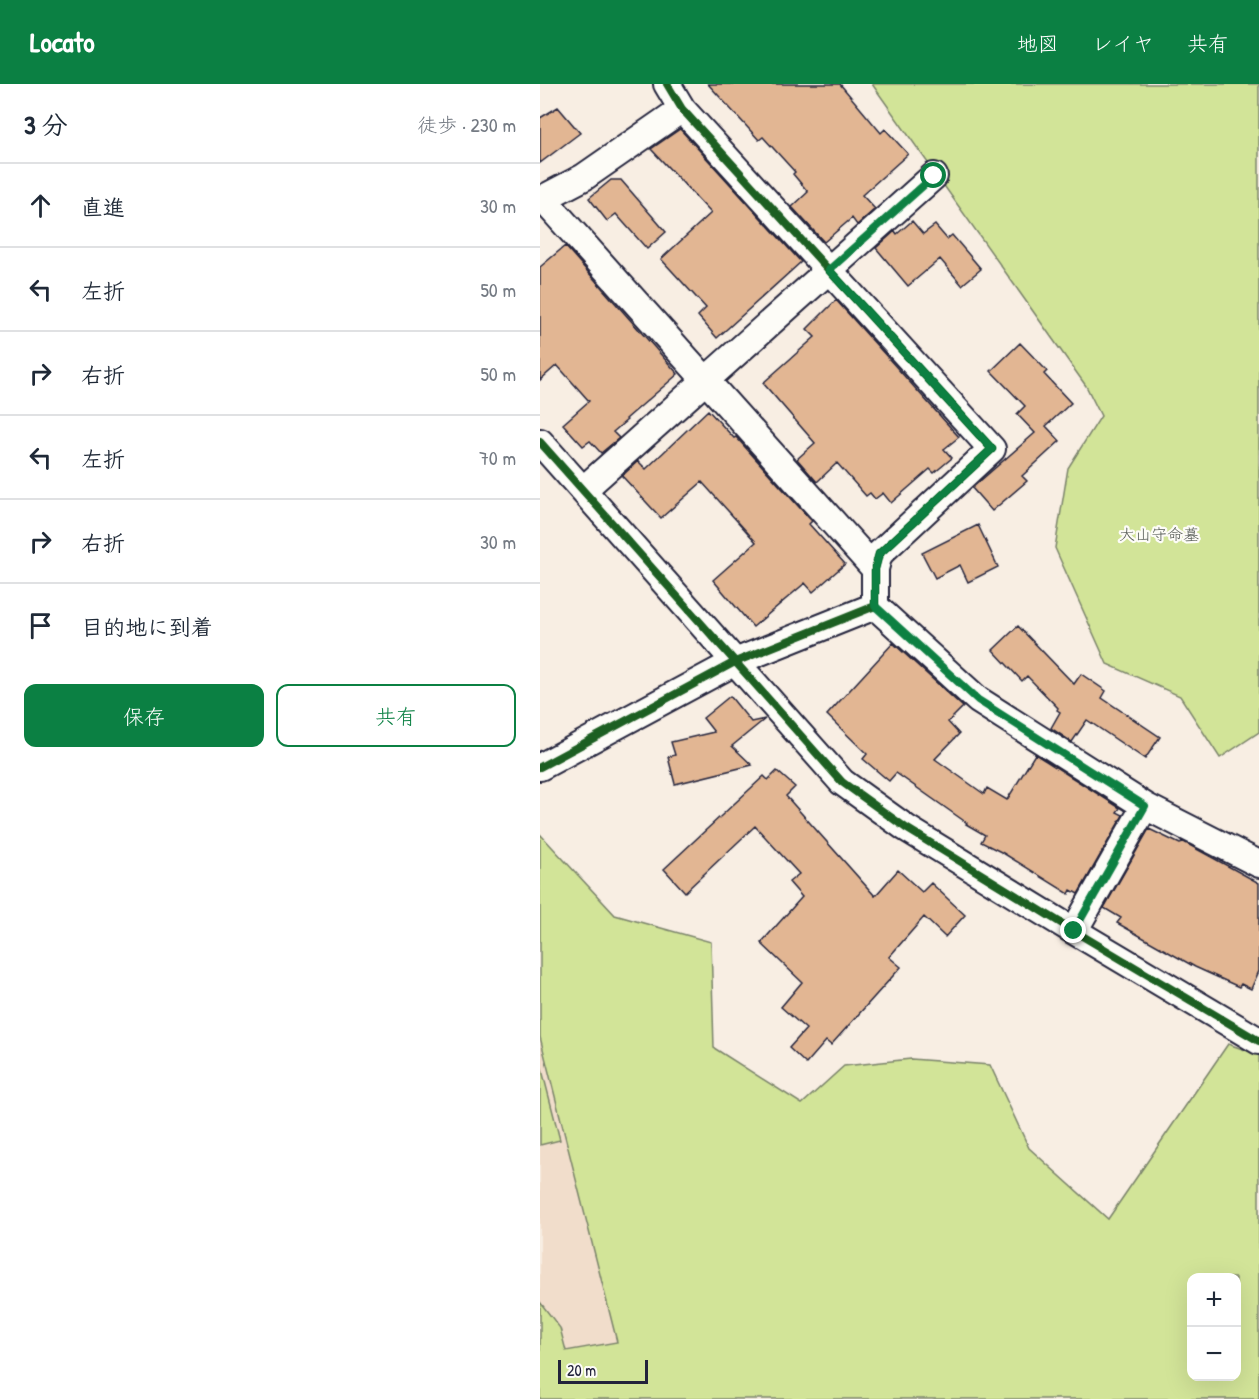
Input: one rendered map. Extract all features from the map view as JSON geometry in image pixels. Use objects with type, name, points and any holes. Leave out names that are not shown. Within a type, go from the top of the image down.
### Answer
[{"type":"street","points":[[667,84],[682,109],[992,449],[879,554],[875,569],[875,606],[978,700],[1145,806],[1259,864]]},
{"type":"street","points":[[682,109],[584,177],[541,200],[875,569]]},
{"type":"street","points":[[583,490],[934,176]]},
{"type":"street","points":[[540,442],[842,782],[906,828],[1259,1041]]},
{"type":"street","points":[[540,767],[735,662],[875,606]]},
{"type":"street","points":[[1074,931],[1145,806]]},
{"type":"shaded area","points":[[540,1037],[618,1342],[566,1351],[540,1363]]},
{"type":"green space","name":"大山守命墓","points":[[872,84],[1259,84],[1259,732],[1220,758],[1180,696],[1107,664],[1055,548],[1068,468],[1101,416],[1086,386]]},
{"type":"green space","points":[[540,834],[615,915],[711,942],[714,1048],[802,1104],[844,1066],[911,1059],[990,1065],[1029,1148],[1108,1219],[1228,1044],[1259,1056],[1259,1399],[540,1399],[540,1302],[560,1328],[566,1351],[617,1342],[540,1037]]},
{"type":"green space","points":[[540,1062],[560,1140],[540,1145]]},
{"type":"building","points":[[708,84],[840,84],[881,133],[885,129],[908,154],[862,195],[875,209],[857,225],[852,218],[824,242],[792,207],[808,192],[793,174],[795,172],[763,137],[759,140]]},
{"type":"building","points":[[558,107],[580,133],[540,163],[540,118]]},
{"type":"building","points":[[680,129],[801,262],[717,338],[698,316],[706,308],[661,259],[711,213],[651,149]]},
{"type":"building","points":[[611,180],[621,180],[666,232],[647,249],[616,214],[607,221],[589,198]]},
{"type":"building","points":[[912,221],[923,234],[935,225],[947,239],[952,235],[981,269],[962,285],[940,259],[908,286],[876,248],[895,231],[897,234]]},
{"type":"building","points":[[565,246],[678,374],[613,432],[619,438],[601,453],[590,441],[583,446],[563,424],[589,401],[557,365],[540,380],[540,267]]},
{"type":"building","points":[[836,300],[959,437],[944,449],[952,458],[934,473],[930,469],[891,503],[883,493],[875,499],[870,493],[866,496],[837,463],[817,482],[797,459],[815,443],[763,383],[815,337],[807,329]]},
{"type":"building","points":[[1020,343],[1047,371],[1044,374],[1071,403],[1046,426],[1060,441],[1022,476],[1027,481],[992,511],[972,488],[1035,433],[1017,414],[1025,406],[991,371]]},
{"type":"building","points":[[708,410],[734,438],[736,437],[812,521],[809,524],[845,564],[813,592],[805,583],[753,627],[713,580],[756,542],[702,482],[661,518],[622,476],[638,461],[646,469]]},
{"type":"building","points":[[978,525],[998,567],[968,582],[960,565],[935,578],[922,553]]},
{"type":"building","points":[[1018,626],[1074,684],[1081,674],[1106,691],[1102,698],[1160,737],[1145,759],[1087,720],[1072,742],[1051,728],[1060,712],[1058,708],[1027,676],[1022,681],[993,650]]},
{"type":"building","points":[[893,643],[963,707],[948,722],[959,734],[935,759],[984,794],[987,788],[1007,800],[1035,754],[1120,808],[1117,812],[1123,815],[1078,894],[1071,890],[1069,894],[981,842],[985,835],[966,824],[896,773],[889,781],[863,759],[867,754],[827,715]]},
{"type":"building","points":[[730,696],[751,722],[765,719],[732,746],[752,765],[675,784],[668,757],[675,755],[671,742],[714,732],[703,718]]},
{"type":"building","points":[[777,771],[795,787],[786,796],[875,896],[898,870],[922,892],[931,883],[965,915],[945,937],[924,917],[889,957],[901,967],[831,1045],[826,1041],[806,1064],[789,1048],[806,1029],[781,1007],[802,982],[761,943],[802,897],[789,882],[799,874],[755,826],[685,892],[664,869],[764,776],[768,780]]},
{"type":"building","points":[[1149,829],[1180,844],[1182,841],[1259,883],[1259,971],[1251,989],[1241,984],[1239,987],[1195,967],[1117,923],[1121,918],[1104,908]]},
{"type":"cycle path","points":[[540,767],[735,662],[875,606],[875,569],[879,554],[992,449],[682,109],[667,84]]},
{"type":"cycle path","points":[[540,442],[842,782],[906,828],[1259,1041]]},
{"type":"route","points":[[934,176],[829,270],[992,449],[879,554],[875,569],[875,606],[978,700],[1145,806],[1074,931]]}]
